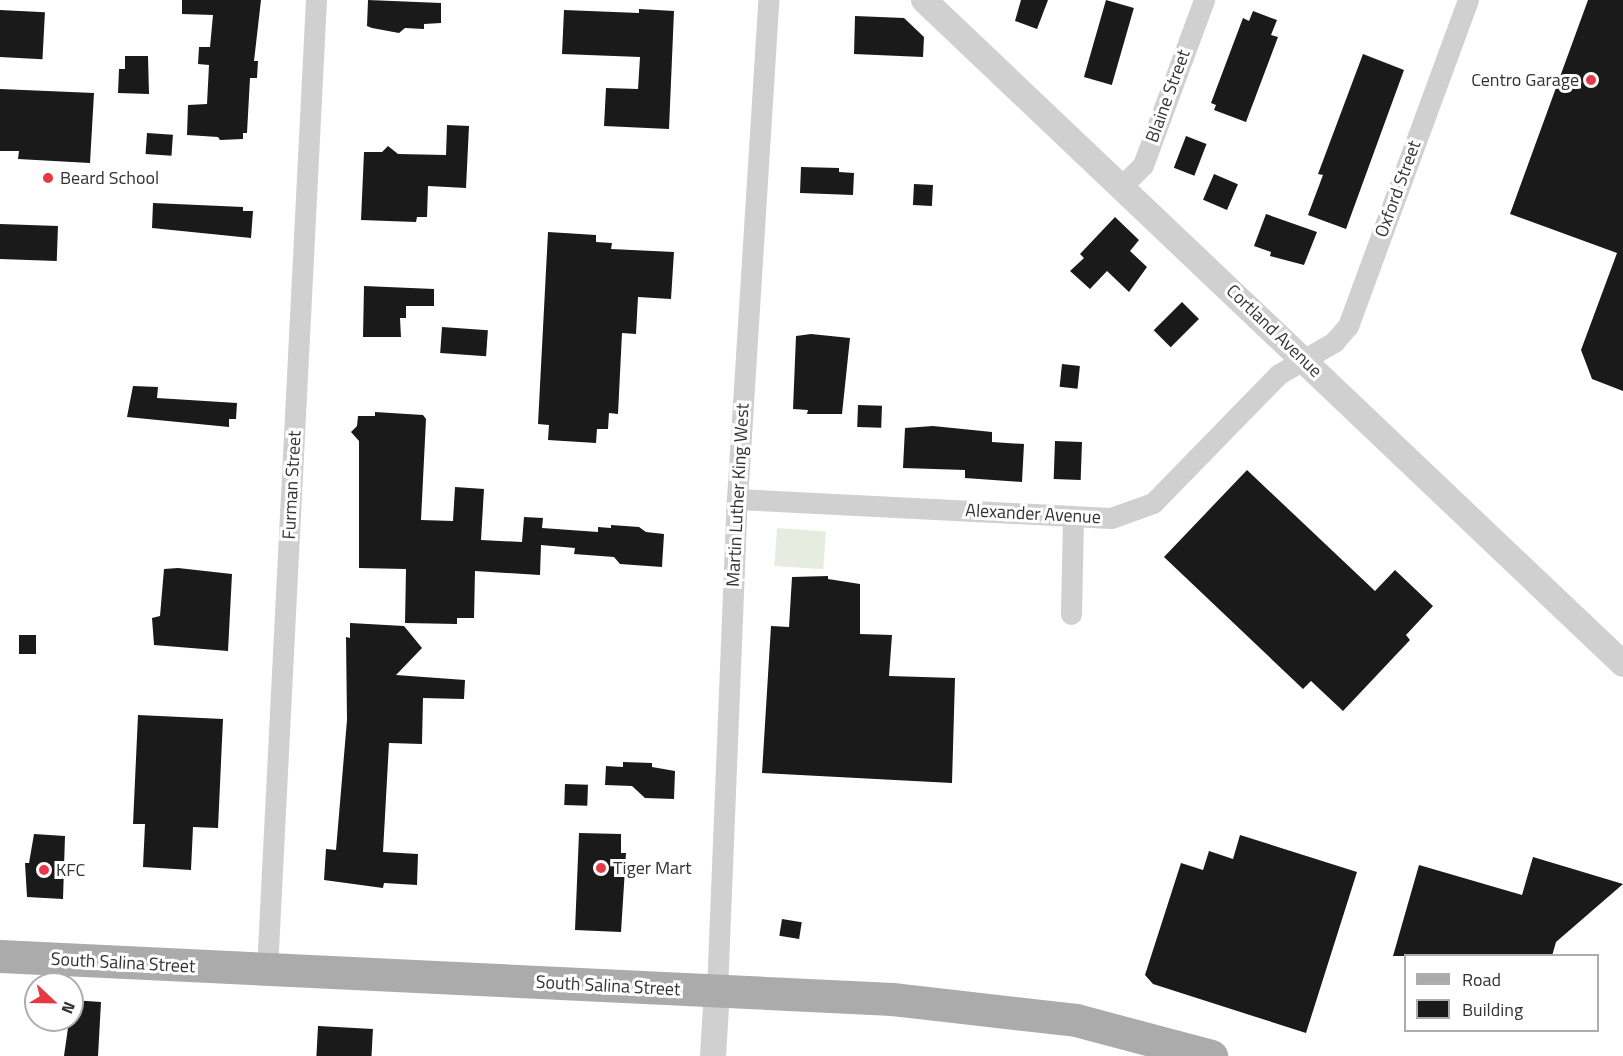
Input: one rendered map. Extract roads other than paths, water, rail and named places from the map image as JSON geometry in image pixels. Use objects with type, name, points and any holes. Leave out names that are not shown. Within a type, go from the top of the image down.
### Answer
[{"type":"main road","name":"South Salina Street","points":[[0,956],[892,999],[1025,1012],[1076,1020],[1211,1056]]},
{"type":"street","name":"Furman Street","points":[[267,970],[316,0]]},
{"type":"street","name":"Martin Luther King West","points":[[717,991],[737,499],[768,0]]},
{"type":"street","name":"Cortland Avenue","points":[[924,0],[1623,664]]},
{"type":"street","name":"Blaine Street","points":[[1122,186],[1143,165],[1204,0]]},
{"type":"street","name":"Oxford Street","points":[[1305,360],[1334,342],[1348,326],[1468,0]]},
{"type":"street","name":"Alexander Avenue","points":[[737,499],[1111,518],[1152,503],[1279,374],[1305,360]]},
{"type":"street","points":[[1071,614],[1073,517]]},
{"type":"street","points":[[713,1056],[717,991]]},
{"type":"place","name":"Centro Garage","points":[[1591,80]]},
{"type":"place","name":"Beard School","points":[[48,178]]},
{"type":"place","name":"Tiger Mart","points":[[601,868]]},
{"type":"place","name":"KFC","points":[[44,870]]}]
